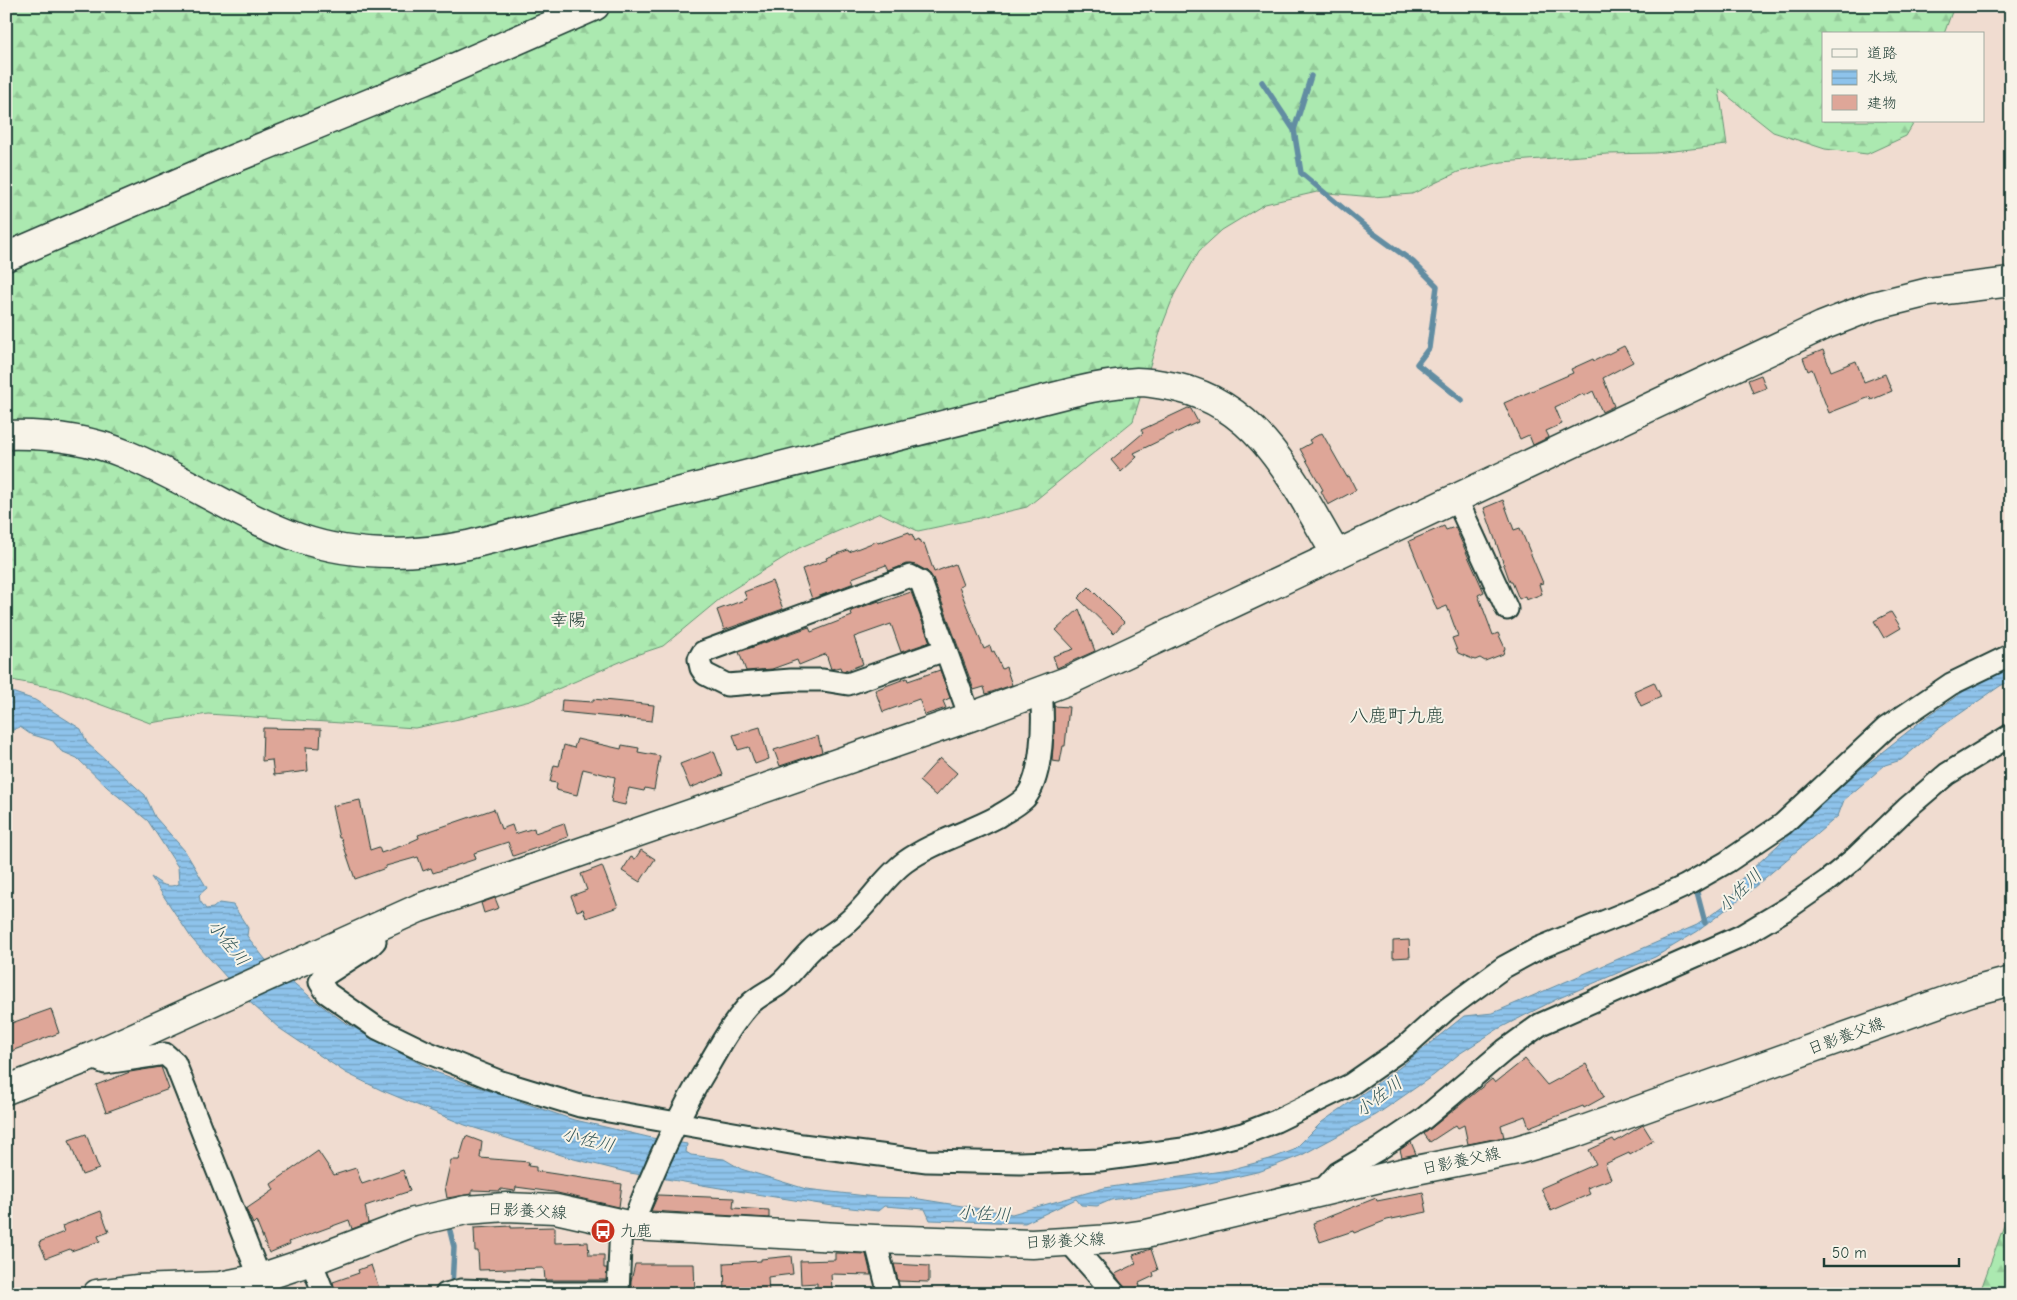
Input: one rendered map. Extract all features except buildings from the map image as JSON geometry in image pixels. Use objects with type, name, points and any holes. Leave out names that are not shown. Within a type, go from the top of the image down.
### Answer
[{"type":"street","points":[[6,257],[233,159],[426,80],[595,6]]},
{"type":"street","points":[[6,1090],[90,1057],[419,908],[1041,692],[1088,672],[1779,345],[1873,306],[1930,292],[2011,282]]},
{"type":"street","points":[[6,435],[33,434],[68,439],[123,453],[177,477],[234,510],[300,538],[360,551],[421,553],[468,545],[1073,392],[1106,385],[1138,382],[1163,384],[1196,393],[1220,404],[1246,422],[1280,461],[1336,554]]},
{"type":"street","points":[[1456,498],[1507,610]]},
{"type":"street","points":[[945,650],[848,684],[823,680],[791,680],[727,685],[706,674],[701,668],[699,658],[703,652],[910,576],[921,582],[970,717]]},
{"type":"street","points":[[372,929],[375,941],[370,946],[330,970],[322,977],[320,982],[327,993],[377,1028],[424,1051],[500,1082],[580,1106],[674,1126],[802,1145],[927,1160],[970,1163],[1100,1160],[1183,1149],[1243,1134],[1276,1121],[1350,1085],[1406,1046],[1447,1009],[1504,967],[1539,948],[1640,907],[1685,886],[1744,852],[1783,824],[1886,728],[1951,684],[2011,655]]},
{"type":"street","points":[[446,1294],[461,1290],[618,1293],[627,1225],[646,1189],[674,1126],[724,1038],[749,1004],[778,985],[814,947],[846,924],[891,873],[906,861],[940,842],[982,825],[1007,811],[1024,798],[1031,789],[1037,769],[1043,714],[1041,692]]},
{"type":"street","points":[[1320,1193],[1338,1173],[1379,1149],[1422,1120],[1505,1050],[1541,1024],[1741,936],[1788,908],[1856,858],[1907,808],[1947,774],[2011,735]]},
{"type":"street","name":"日影養父線","points":[[97,1294],[220,1286],[260,1278],[414,1222],[466,1210],[506,1207],[556,1210],[627,1225],[875,1239],[1032,1244],[1112,1239],[1146,1234],[1401,1173],[1517,1150],[1572,1134],[1970,992],[2011,981]]},
{"type":"street","points":[[90,1057],[105,1063],[165,1054],[175,1064],[260,1278]]},
{"type":"street","points":[[875,1239],[889,1294]]},
{"type":"street","points":[[1068,1241],[1116,1294]]},
{"type":"street","points":[[311,1261],[324,1294]]},
{"type":"green space","points":[[6,6],[1954,6],[1945,32],[1822,32],[1822,122],[1914,122],[1906,136],[1867,154],[1825,149],[1773,132],[1719,89],[1727,145],[1655,153],[1607,154],[1502,162],[1458,172],[1412,194],[1373,197],[1317,192],[1265,204],[1222,230],[1199,251],[1174,295],[1162,326],[1133,421],[1027,507],[918,531],[880,513],[799,548],[727,593],[663,646],[636,655],[530,701],[415,728],[208,714],[150,723],[59,689],[6,679]]},
{"type":"green space","points":[[2011,1206],[2011,1294],[1975,1294],[1980,1292]]},
{"type":"water","name":"小佐川","points":[[2011,666],[2011,681],[2000,686],[1938,729],[1901,760],[1885,765],[1844,800],[1838,816],[1746,894],[1698,931],[1655,957],[1557,999],[1498,1029],[1459,1054],[1434,1075],[1376,1115],[1302,1155],[1261,1171],[1184,1189],[1111,1200],[1097,1206],[1081,1205],[1076,1199],[1025,1223],[930,1220],[925,1209],[884,1206],[878,1211],[833,1206],[630,1173],[574,1159],[465,1125],[381,1090],[346,1073],[279,1028],[245,998],[192,939],[151,877],[161,884],[168,886],[179,884],[178,867],[148,821],[107,787],[77,758],[61,751],[53,741],[30,734],[20,727],[6,733],[6,690],[35,700],[81,729],[87,743],[145,795],[155,817],[185,851],[207,888],[199,895],[200,901],[206,909],[213,908],[219,903],[233,905],[248,928],[247,936],[265,959],[314,1000],[344,1022],[435,1072],[571,1119],[652,1138],[687,1144],[686,1152],[691,1155],[724,1159],[741,1169],[806,1189],[875,1197],[913,1198],[1012,1214],[1104,1188],[1229,1170],[1270,1159],[1294,1150],[1322,1122],[1399,1068],[1464,1016],[1493,1013],[1697,925],[1732,900],[1738,882],[1857,772],[1925,718],[1986,676]]},
{"type":"waterway","points":[[1294,130],[1311,76]]},
{"type":"waterway","points":[[1262,82],[1294,130],[1301,173],[1373,233],[1413,262],[1437,286],[1429,348],[1417,364],[1462,400]]},
{"type":"waterway","points":[[1696,889],[1705,923]]},
{"type":"waterway","points":[[450,1231],[454,1247],[452,1287]]},
{"type":"place","name":"九鹿","points":[[603,1231]]},
{"type":"district","name":"幸陽","points":[[568,620]]},
{"type":"district","name":"八鹿町九鹿","points":[[1397,716]]}]
